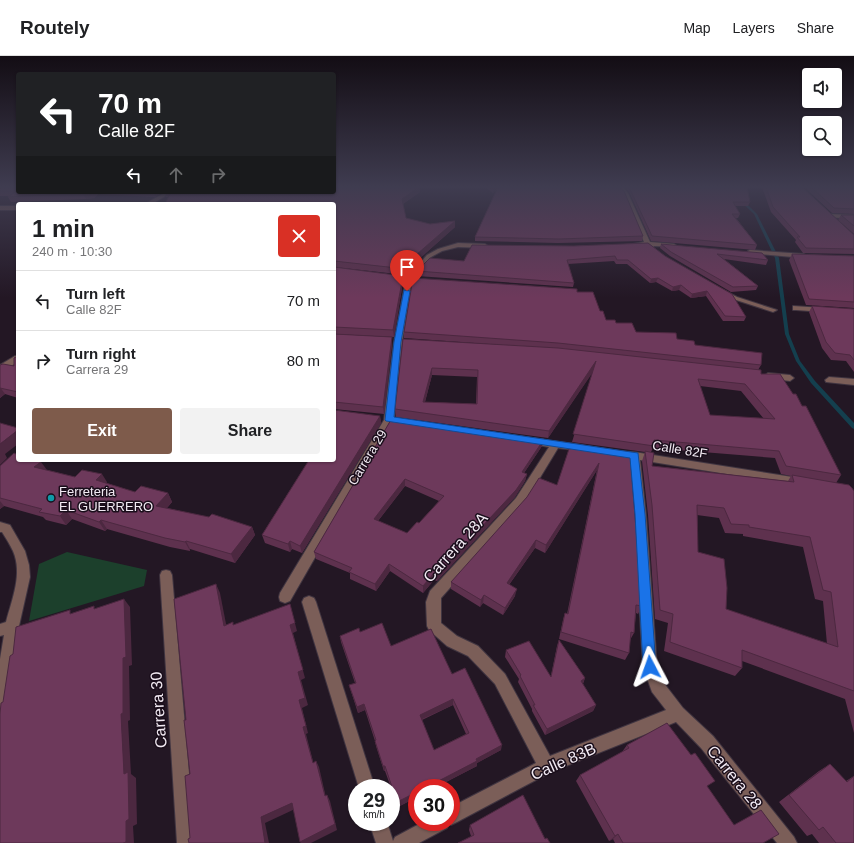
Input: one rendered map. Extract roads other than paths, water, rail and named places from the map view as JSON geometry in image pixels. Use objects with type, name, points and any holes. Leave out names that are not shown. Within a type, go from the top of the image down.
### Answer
[{"type":"street","points":[[639,224],[648,244],[661,253]]},
{"type":"street","points":[[626,245],[648,244],[679,246]]},
{"type":"street","name":"Carrera 29","points":[[285,597],[389,420],[398,342],[409,279],[429,256],[445,248],[463,245],[492,246]]},
{"type":"street","points":[[741,251],[788,256],[812,256]]},
{"type":"street","points":[[715,287],[736,298],[773,310]]},
{"type":"street","points":[[796,308],[832,310]]},
{"type":"street","points":[[3,368],[16,359]]},
{"type":"street","points":[[3,368],[16,369]]},
{"type":"street","points":[[759,375],[790,378]]},
{"type":"street","points":[[829,380],[854,382]]},
{"type":"street","name":"Calle 82F","points":[[518,439],[634,455],[815,484]]},
{"type":"street","name":"Carrera 28A","points":[[546,766],[500,679],[473,651],[452,641],[434,626],[433,602],[435,595],[520,501],[556,444]]},
{"type":"street","name":"Carrera 28","points":[[634,455],[640,514],[650,667],[657,687],[678,714],[707,742],[788,843]]},
{"type":"street","points":[[0,706],[6,628],[24,577],[23,565],[19,551],[3,527]]},
{"type":"street","name":"Carrera 30","points":[[166,575],[186,843]]},
{"type":"street","points":[[309,602],[365,779]]},
{"type":"street","name":"Calle 83B","points":[[460,811],[546,766],[678,714]]},
{"type":"street","points":[[381,831],[385,843]]},
{"type":"street","points":[[401,843],[423,831]]},
{"type":"waterway","points":[[760,224],[777,258],[787,334],[798,361],[813,382],[854,427]]},
{"type":"place","name":"Ferreteria EL GUERRERO","points":[[51,498]]}]
